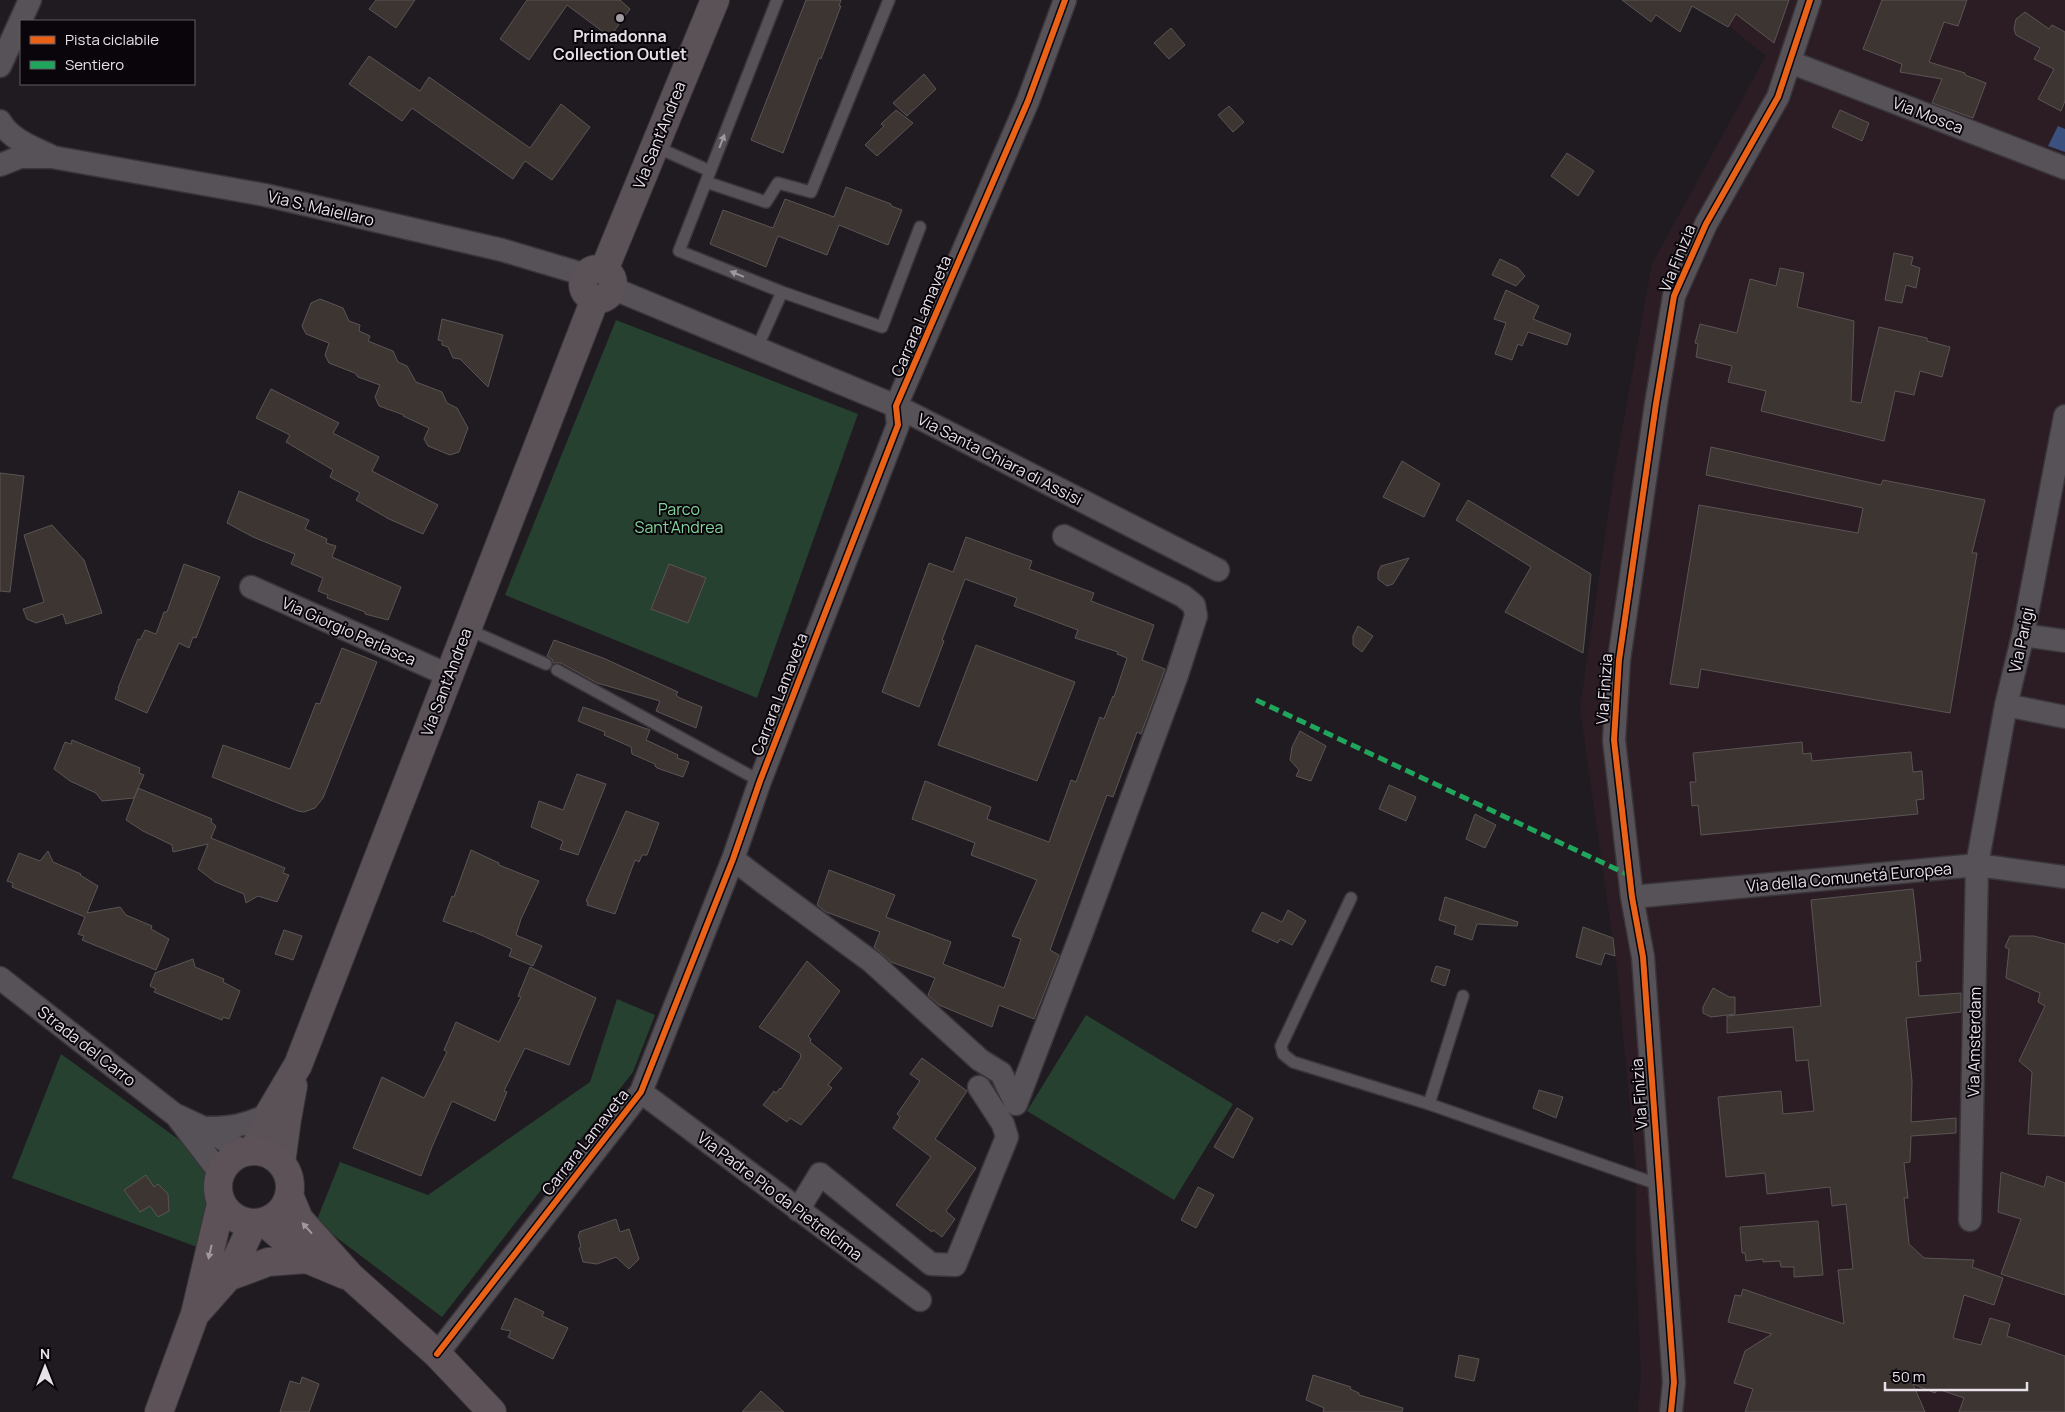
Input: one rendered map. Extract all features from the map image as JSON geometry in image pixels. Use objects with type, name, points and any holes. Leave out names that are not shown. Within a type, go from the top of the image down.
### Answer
[{"type":"main road","points":[[249,1152],[273,1157],[281,1163]]},
{"type":"main road","name":"Via Sant'Andrea","points":[[220,1173],[234,1157],[249,1152]]},
{"type":"main road","name":"Via Sant'Andrea","points":[[281,1163],[287,1173],[290,1184],[289,1195]]},
{"type":"main road","points":[[220,1173],[218,1194],[221,1204],[234,1218],[259,1223],[307,1259],[350,1277]]},
{"type":"main road","points":[[289,1195],[299,1220],[350,1277],[437,1354],[492,1412]]},
{"type":"main road","points":[[195,1314],[228,1277],[259,1223],[280,1212],[286,1204],[289,1195]]},
{"type":"main road","points":[[159,1412],[195,1314],[221,1204]]},
{"type":"main road","points":[[228,1277],[268,1262],[307,1259]]},
{"type":"street","points":[[21,20],[30,0]]},
{"type":"street","name":"Via Sant'Andrea","points":[[281,1163],[286,1119],[298,1065],[599,283],[715,0]]},
{"type":"street","name":"Carrara Lamaveta","points":[[437,1354],[641,1092],[733,859],[760,781],[898,425],[896,406],[1028,101],[1065,0]]},
{"type":"street","name":"Via Finizia","points":[[1671,1412],[1674,1382],[1643,957],[1632,897],[1614,740],[1619,660],[1656,404],[1674,296],[1706,224],[1778,97],[1810,0]]},
{"type":"street","points":[[0,66],[20,22]]},
{"type":"street","name":"Via Mosca","points":[[1790,62],[2065,168]]},
{"type":"street","name":"Via S. Maiellaro","points":[[0,121],[4,129],[25,144],[52,157]]},
{"type":"street","name":"Via S. Maiellaro","points":[[0,165],[20,157],[52,157],[265,195],[502,250],[599,283]]},
{"type":"street","name":"Via Santa Chiara di Assisi","points":[[599,283],[896,406],[1218,570]]},
{"type":"street","name":"Via Parigi","points":[[1977,865],[2006,705],[2023,635],[2065,416]]},
{"type":"street","points":[[733,859],[872,962],[980,1060],[1001,1073],[1016,1104],[1093,905],[1177,675],[1196,616],[1194,605],[1183,596],[1064,536]]},
{"type":"street","name":"Via Giorgio Perlasca","points":[[250,587],[448,675]]},
{"type":"street","points":[[2023,635],[2065,641]]},
{"type":"street","points":[[2006,705],[2065,717]]},
{"type":"street","name":"Via della Comunetá Europea","points":[[1632,897],[1977,865],[2065,877]]},
{"type":"street","name":"Via Amsterdam","points":[[1970,1220],[1977,865]]},
{"type":"street","name":"Strada del Carro","points":[[0,978],[174,1114],[249,1152]]},
{"type":"street","name":"Via Sant'Andrea","points":[[249,1152],[298,1065]]},
{"type":"street","points":[[798,1210],[820,1174],[931,1264],[955,1265],[1007,1137],[1003,1124],[979,1087]]},
{"type":"street","name":"Via Padre Pio da Pietrelcima","points":[[641,1092],[920,1300]]},
{"type":"street","name":"Strada del Carro","points":[[174,1114],[220,1173]]},
{"type":"street","name":"Strada del Carro","points":[[204,1128],[226,1128],[250,1124],[269,1114]]},
{"type":"lane","points":[[777,0],[679,251],[782,292],[882,327],[920,227]]},
{"type":"lane","points":[[706,182],[766,202],[778,183],[811,192],[889,0]]},
{"type":"lane","points":[[654,146],[710,171]]},
{"type":"lane","points":[[758,348],[782,292]]},
{"type":"lane","points":[[467,628],[546,664]]},
{"type":"lane","points":[[558,670],[760,781]]},
{"type":"lane","points":[[1351,898],[1281,1046],[1283,1054],[1293,1062],[1429,1104],[1660,1186]]},
{"type":"lane","points":[[1429,1104],[1463,996]]},
{"type":"shaded area","points":[[1697,0],[2065,0],[2065,1412],[1638,1412],[1641,1375],[1636,1253],[1636,1171],[1617,969],[1580,708],[1614,475],[1652,264],[1766,56]]},
{"type":"green space","name":"Parco Sant'Andrea","points":[[616,320],[858,414],[757,698],[505,595]]},
{"type":"green space","points":[[617,999],[655,1015],[633,1072],[442,1317],[316,1222],[340,1162],[428,1195],[590,1082]]},
{"type":"green space","points":[[1086,1015],[1233,1104],[1174,1200],[1027,1111]]},
{"type":"green space","points":[[61,1054],[185,1144],[205,1172],[210,1191],[210,1214],[197,1247],[12,1178]]},
{"type":"water","points":[[2058,126],[2065,129],[2065,152],[2048,146]]},
{"type":"building","points":[[376,0],[415,0],[396,28],[369,9]]},
{"type":"building","points":[[527,0],[620,0],[630,9],[610,37],[567,5],[529,60],[500,39]]},
{"type":"building","points":[[806,0],[841,0],[839,6],[841,6],[783,153],[751,140]]},
{"type":"building","points":[[1622,0],[1789,0],[1774,43],[1736,14],[1728,27],[1692,6],[1680,32],[1656,15],[1651,22]]},
{"type":"building","points":[[1882,0],[1967,0],[1958,26],[1944,22],[1929,62],[1965,73],[1965,75],[1986,83],[1973,118],[1932,103],[1942,79],[1900,72],[1902,64],[1863,49]]},
{"type":"building","points":[[2025,12],[2049,29],[2052,25],[2065,32],[2065,101],[2061,111],[2038,99],[2054,69],[2034,59],[2040,48],[2016,35],[2014,29],[2016,19]]},
{"type":"building","points":[[1171,28],[1185,45],[1169,59],[1154,43]]},
{"type":"building","points":[[369,56],[420,91],[429,77],[530,148],[561,104],[590,127],[552,180],[525,161],[513,179],[412,108],[402,121],[349,84]]},
{"type":"building","points":[[924,74],[936,89],[907,116],[893,103]]},
{"type":"building","points":[[1229,106],[1244,122],[1233,132],[1218,115]]},
{"type":"building","points":[[896,110],[913,123],[877,156],[865,145],[884,126],[881,124]]},
{"type":"building","points":[[1840,110],[1869,123],[1862,141],[1832,127]]},
{"type":"building","points":[[1567,153],[1594,171],[1578,196],[1551,176]]},
{"type":"building","points":[[846,187],[902,210],[888,245],[839,225],[827,255],[778,236],[766,267],[710,244],[723,210],[773,228],[785,199],[834,217]]},
{"type":"building","points":[[1894,253],[1913,257],[1911,265],[1920,268],[1916,288],[1906,285],[1902,303],[1885,300]]},
{"type":"building","points":[[1500,259],[1518,268],[1525,276],[1516,286],[1492,275]]},
{"type":"building","points":[[1780,268],[1804,273],[1797,307],[1854,321],[1851,401],[1861,403],[1879,327],[1927,338],[1927,341],[1950,347],[1942,377],[1920,371],[1914,395],[1895,391],[1884,441],[1761,411],[1766,391],[1728,382],[1732,366],[1696,357],[1698,344],[1695,343],[1700,324],[1737,333],[1750,279],[1776,286]]},
{"type":"building","points":[[1506,290],[1539,306],[1533,319],[1571,334],[1567,345],[1528,332],[1522,346],[1518,344],[1512,360],[1495,354],[1506,323],[1494,319]]},
{"type":"building","points":[[320,299],[343,308],[349,321],[360,325],[359,331],[370,336],[368,341],[393,351],[398,362],[407,366],[416,382],[442,392],[447,403],[457,408],[468,428],[459,452],[450,455],[428,446],[424,439],[429,428],[404,415],[379,406],[375,397],[380,385],[329,363],[325,355],[329,343],[306,334],[302,326],[311,303]]},
{"type":"building","points":[[442,319],[503,335],[488,387],[460,359],[453,358],[448,347],[442,345],[442,341],[438,340]]},
{"type":"building","points":[[271,389],[339,423],[333,433],[379,457],[372,471],[438,505],[423,534],[389,519],[356,500],[360,493],[330,477],[333,470],[286,442],[290,435],[256,418]]},
{"type":"building","points":[[1711,447],[1881,485],[1883,480],[1985,500],[1972,553],[1977,553],[1950,713],[1701,669],[1698,688],[1670,684],[1699,505],[1858,533],[1863,508],[1706,475]]},
{"type":"building","points":[[1402,461],[1440,484],[1424,517],[1383,497]]},
{"type":"building","points":[[0,473],[24,476],[10,592],[0,591]]},
{"type":"building","points":[[239,491],[309,520],[305,529],[327,539],[326,543],[336,546],[332,557],[401,587],[388,620],[365,614],[365,612],[327,598],[328,595],[318,591],[323,578],[291,564],[295,554],[253,537],[227,523]]},
{"type":"building","points":[[1468,500],[1591,574],[1583,653],[1505,612],[1531,567],[1456,520]]},
{"type":"building","points":[[52,525],[84,560],[102,613],[66,624],[63,614],[36,623],[27,619],[23,609],[44,602],[24,535]]},
{"type":"building","points":[[966,537],[1032,561],[1029,569],[1094,593],[1091,601],[1154,625],[1142,660],[1165,669],[1141,734],[1137,732],[1113,797],[1107,795],[1083,859],[1050,950],[1059,955],[1034,1019],[999,1005],[992,1027],[939,1005],[928,995],[935,978],[891,962],[874,947],[880,932],[826,912],[817,905],[829,870],[895,895],[886,917],[951,942],[943,964],[1004,988],[1021,939],[1012,936],[1037,880],[971,855],[975,843],[912,819],[925,781],[991,807],[987,819],[1049,842],[1071,780],[1076,782],[1100,717],[1104,719],[1114,697],[1127,658],[1117,654],[1118,652],[1075,638],[1078,630],[1014,606],[1017,598],[965,579],[919,707],[882,692],[929,563],[953,572]]},
{"type":"building","points":[[1409,558],[1393,584],[1387,586],[1378,579],[1378,572],[1381,566]]},
{"type":"building","points":[[184,564],[220,577],[196,638],[193,637],[189,648],[179,643],[147,713],[115,699],[138,639],[140,640],[145,630],[156,634],[164,612],[167,612]]},
{"type":"building","points":[[669,564],[706,578],[688,623],[651,609]]},
{"type":"building","points":[[1358,626],[1373,636],[1362,652],[1353,645],[1353,636]]},
{"type":"building","points":[[554,640],[603,658],[678,692],[676,695],[680,698],[702,707],[696,728],[656,711],[660,701],[597,683],[561,663],[553,663],[552,659],[547,656]]},
{"type":"building","points":[[976,645],[1075,682],[1037,781],[938,745]]},
{"type":"building","points":[[342,648],[377,662],[323,798],[315,808],[304,812],[298,811],[212,777],[223,745],[290,769],[316,703],[320,704]]},
{"type":"building","points":[[583,707],[650,730],[646,740],[678,755],[677,758],[689,762],[683,777],[657,768],[655,764],[632,754],[631,747],[604,735],[605,732],[578,721]]},
{"type":"building","points":[[1300,731],[1326,746],[1311,781],[1296,776],[1299,770],[1290,760],[1292,747]]},
{"type":"building","points":[[72,740],[140,768],[139,773],[144,775],[134,798],[102,801],[96,793],[70,781],[54,769],[65,742],[71,744]]},
{"type":"building","points":[[1802,742],[1803,754],[1811,753],[1812,761],[1911,752],[1913,772],[1922,771],[1924,799],[1916,800],[1918,814],[1701,835],[1698,805],[1692,806],[1690,782],[1696,782],[1693,753]]},
{"type":"building","points":[[577,774],[606,784],[578,855],[560,849],[563,841],[531,827],[539,801],[563,810]]},
{"type":"building","points":[[1389,785],[1416,797],[1406,821],[1379,809]]},
{"type":"building","points":[[138,788],[212,819],[211,822],[216,826],[211,838],[285,868],[283,873],[289,875],[277,902],[258,896],[246,903],[244,894],[215,882],[198,869],[208,844],[173,852],[172,845],[143,831],[126,820]]},
{"type":"building","points":[[626,811],[659,823],[647,855],[642,855],[639,862],[635,860],[615,914],[587,905],[588,902],[586,901]]},
{"type":"building","points":[[1475,814],[1496,825],[1485,848],[1466,839]]},
{"type":"building","points":[[471,850],[499,863],[499,865],[539,881],[521,919],[516,935],[542,946],[533,966],[509,956],[512,949],[472,931],[443,921]]},
{"type":"building","points":[[48,851],[53,862],[81,874],[98,886],[87,913],[120,907],[126,915],[152,926],[151,929],[169,939],[156,970],[82,940],[84,936],[78,934],[85,917],[12,887],[13,883],[7,881],[19,853],[40,861]]},
{"type":"building","points":[[1913,889],[1921,961],[1916,962],[1919,996],[1961,993],[1961,1012],[1906,1018],[1912,1081],[1911,1122],[1956,1118],[1956,1133],[1911,1136],[1910,1162],[1904,1163],[1908,1198],[1904,1198],[1909,1244],[1924,1258],[1974,1260],[1972,1267],[2003,1278],[1994,1305],[1964,1295],[1953,1338],[1981,1345],[1990,1318],[2010,1324],[2007,1336],[2065,1356],[2065,1412],[1959,1412],[1964,1398],[1938,1389],[1935,1393],[1913,1384],[1925,1412],[1745,1412],[1753,1389],[1734,1383],[1745,1351],[1772,1334],[1728,1322],[1735,1295],[1741,1296],[1743,1289],[1844,1324],[1838,1270],[1853,1269],[1846,1204],[1832,1206],[1830,1187],[1767,1194],[1765,1173],[1726,1177],[1718,1097],[1781,1091],[1783,1114],[1814,1111],[1808,1060],[1796,1061],[1793,1027],[1727,1033],[1727,1016],[1821,1006],[1811,900]]},
{"type":"building","points":[[1445,897],[1518,922],[1517,926],[1477,924],[1472,940],[1454,934],[1456,926],[1439,920]]},
{"type":"building","points":[[1288,910],[1306,921],[1292,945],[1280,939],[1278,943],[1252,931],[1262,912],[1282,922]]},
{"type":"building","points":[[1583,927],[1613,938],[1615,956],[1605,953],[1601,965],[1576,957]]},
{"type":"building","points":[[284,930],[302,936],[293,960],[275,954]]},
{"type":"building","points":[[2010,936],[2034,936],[2065,944],[2065,1136],[2028,1134],[2032,1072],[2019,1061],[2045,1006],[2038,1002],[2040,993],[2006,978],[2009,949],[2005,947]]},
{"type":"building","points":[[193,959],[195,967],[224,979],[223,982],[240,991],[229,1019],[223,1017],[222,1020],[154,992],[156,989],[150,986],[155,973]]},
{"type":"building","points":[[807,961],[840,991],[808,1036],[811,1039],[810,1042],[842,1068],[828,1085],[832,1088],[801,1125],[790,1118],[787,1122],[763,1105],[774,1091],[776,1093],[781,1089],[801,1054],[759,1027]]},
{"type":"building","points":[[1436,966],[1450,970],[1445,986],[1431,981]]},
{"type":"building","points":[[530,967],[596,998],[569,1065],[525,1048],[504,1091],[507,1092],[495,1121],[452,1101],[421,1176],[353,1148],[382,1077],[424,1098],[447,1052],[444,1050],[456,1022],[499,1042],[521,997],[518,996]]},
{"type":"building","points":[[1713,988],[1729,997],[1735,997],[1735,1014],[1711,1017],[1703,1013],[1703,1007]]},
{"type":"building","points":[[922,1058],[967,1091],[935,1139],[976,1168],[946,1211],[955,1219],[942,1237],[933,1230],[932,1232],[896,1205],[931,1157],[893,1128],[900,1117],[897,1114],[920,1081],[910,1074]]},
{"type":"building","points":[[1539,1090],[1563,1097],[1556,1118],[1533,1108]]},
{"type":"building","points":[[1237,1108],[1253,1118],[1233,1158],[1214,1147]]},
{"type":"building","points":[[2001,1172],[2044,1187],[2047,1176],[2065,1183],[2065,1295],[2001,1274],[2021,1219],[1998,1212]]},
{"type":"building","points":[[146,1175],[154,1187],[158,1184],[168,1194],[169,1211],[158,1217],[150,1206],[140,1212],[124,1190]]},
{"type":"building","points":[[1198,1187],[1214,1195],[1196,1228],[1181,1220]]},
{"type":"building","points":[[616,1219],[620,1232],[629,1229],[639,1259],[629,1269],[616,1257],[597,1264],[583,1262],[579,1248],[581,1247],[579,1232]]},
{"type":"building","points":[[1818,1221],[1823,1275],[1794,1277],[1794,1267],[1781,1267],[1780,1261],[1763,1262],[1763,1259],[1746,1261],[1745,1253],[1742,1253],[1740,1227]]},
{"type":"building","points":[[515,1298],[544,1312],[542,1316],[568,1328],[553,1359],[508,1337],[511,1331],[501,1329]]},
{"type":"building","points":[[1459,1355],[1479,1359],[1474,1381],[1455,1377]]},
{"type":"building","points":[[1313,1375],[1351,1387],[1350,1389],[1359,1393],[1359,1395],[1403,1408],[1402,1412],[1323,1412],[1324,1408],[1306,1400]]},
{"type":"building","points":[[302,1377],[319,1384],[309,1412],[280,1412],[290,1381],[300,1384]]},
{"type":"building","points":[[761,1391],[784,1412],[742,1412]]},
{"type":"marked path","points":[[1256,700],[1629,875]]},
{"type":"cycle path","points":[[437,1354],[641,1092],[733,859],[760,781],[898,425],[896,406],[1028,101],[1065,0]]},
{"type":"cycle path","points":[[1671,1412],[1674,1382],[1643,957],[1632,897],[1614,740],[1619,660],[1656,404],[1674,296],[1706,224],[1778,97],[1810,0]]},
{"type":"place","name":"Primadonna Collection Outlet","points":[[620,18]]}]
